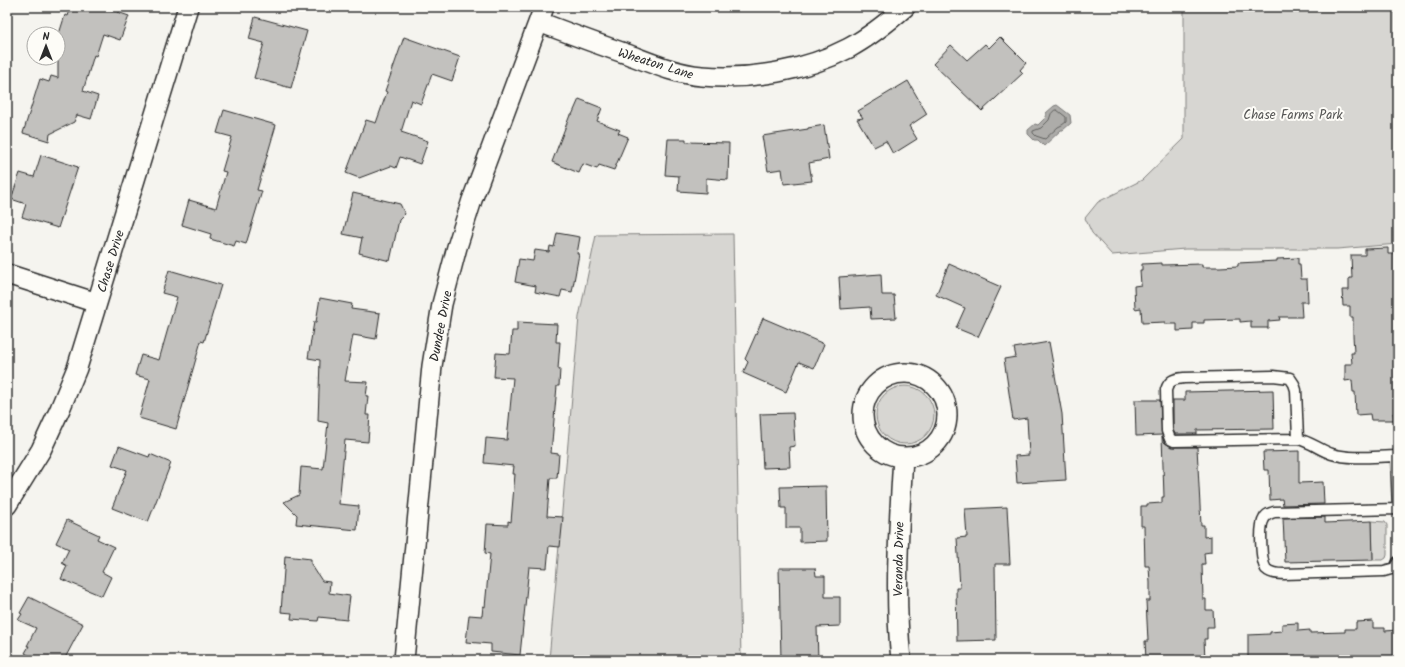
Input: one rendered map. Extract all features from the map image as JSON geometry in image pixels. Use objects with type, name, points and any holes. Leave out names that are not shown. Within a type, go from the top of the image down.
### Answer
[{"type":"street","name":"Chase Drive","points":[[7,505],[41,450],[60,410],[77,368],[188,7]]},
{"type":"street","name":"Wheaton Lane","points":[[541,14],[672,70],[701,76],[731,76],[761,74],[792,69],[820,60],[849,48],[873,32],[905,7]]},
{"type":"street","name":"Dundee Drive","points":[[404,660],[432,366],[442,304],[457,247],[472,200],[541,14]]},
{"type":"street","points":[[7,274],[97,302]]},
{"type":"street","points":[[909,373],[931,381],[938,389],[944,399],[947,409],[947,420],[945,430],[940,440],[932,448],[921,454],[908,458],[903,457],[895,457],[883,452],[873,444],[866,432],[863,420],[863,407],[868,395],[875,385],[885,378],[897,374],[909,373]]},
{"type":"street","name":"Veranda Drive","points":[[901,660],[897,600],[903,457]]},
{"type":"lane","points":[[1298,439],[1296,390],[1290,378],[1273,376],[1184,378],[1171,381],[1166,390],[1167,431],[1170,439],[1174,441],[1298,439],[1310,443],[1325,451],[1342,456],[1397,456],[1398,510],[1274,512],[1267,514],[1261,526],[1263,565],[1267,570],[1274,573],[1384,571],[1394,568],[1398,562]]},
{"type":"green space","name":"Chase Farms Park","points":[[1184,7],[1398,7],[1398,244],[1337,249],[1185,249],[1112,255],[1092,233],[1085,218],[1098,202],[1142,180],[1184,139]]},
{"type":"green space","points":[[733,234],[741,660],[549,660],[579,317],[596,235]]},
{"type":"green space","points":[[899,386],[911,386],[926,394],[934,409],[934,421],[926,436],[911,444],[899,444],[884,436],[876,421],[876,409],[884,394]]},
{"type":"green space","points":[[1372,521],[1385,522],[1387,525],[1387,555],[1383,560],[1373,560]]},
{"type":"water","points":[[1057,105],[1070,115],[1071,123],[1044,146],[1028,134],[1028,130],[1035,124],[1038,125],[1046,117],[1046,113]]},
{"type":"building","points":[[71,7],[103,7],[129,16],[120,40],[103,34],[96,56],[94,55],[83,91],[98,96],[91,119],[77,115],[74,122],[50,134],[49,141],[23,133],[40,79],[49,82],[51,76],[58,78],[58,66],[66,66],[66,26],[62,26],[65,15],[68,16]]},
{"type":"building","points":[[255,17],[307,31],[291,88],[254,78],[264,43],[249,39]]},
{"type":"building","points":[[404,37],[460,57],[452,81],[432,74],[421,104],[411,100],[401,132],[428,141],[420,164],[400,157],[396,168],[391,166],[359,178],[346,173],[366,120],[376,123],[387,92],[385,91]]},
{"type":"building","points":[[1000,37],[1026,63],[1020,70],[1023,73],[982,111],[933,64],[951,45],[967,60],[985,44],[989,48]]},
{"type":"building","points":[[908,81],[927,114],[909,126],[917,139],[893,154],[886,141],[874,147],[857,119],[863,118],[858,111]]},
{"type":"building","points":[[579,99],[602,108],[597,121],[620,130],[618,133],[628,137],[614,170],[599,165],[597,169],[583,164],[579,173],[552,162],[570,115],[572,115]]},
{"type":"building","points":[[224,110],[276,125],[257,190],[262,191],[246,244],[236,241],[234,246],[210,239],[211,234],[182,225],[189,200],[216,208],[226,172],[222,171],[232,137],[217,133]]},
{"type":"building","points":[[824,125],[829,159],[809,163],[812,181],[784,184],[782,169],[768,171],[762,136]]},
{"type":"building","points":[[668,139],[686,139],[686,142],[729,143],[728,180],[706,178],[706,193],[678,191],[679,176],[665,175]]},
{"type":"building","points":[[41,155],[78,167],[58,228],[22,217],[26,204],[11,199],[20,173],[34,177]]},
{"type":"building","points":[[353,193],[400,204],[405,214],[399,220],[390,261],[359,253],[362,238],[343,234]]},
{"type":"building","points":[[557,233],[580,237],[577,254],[579,254],[572,292],[562,290],[560,297],[535,292],[536,286],[515,282],[519,259],[533,261],[535,250],[549,252],[550,246],[554,247]]},
{"type":"building","points":[[1388,248],[1388,254],[1398,254],[1398,413],[1393,413],[1394,420],[1371,420],[1370,414],[1356,415],[1355,392],[1353,392],[1352,380],[1345,381],[1345,364],[1352,364],[1351,353],[1354,353],[1353,317],[1350,317],[1350,306],[1343,306],[1342,290],[1349,290],[1349,278],[1352,278],[1351,255],[1365,255],[1365,249]]},
{"type":"building","points":[[1298,258],[1301,279],[1307,279],[1308,302],[1301,302],[1302,317],[1279,317],[1280,320],[1268,321],[1268,328],[1251,328],[1251,321],[1240,322],[1240,319],[1204,320],[1204,323],[1193,323],[1193,330],[1177,331],[1177,324],[1165,324],[1165,322],[1142,323],[1141,308],[1135,309],[1134,286],[1141,285],[1140,270],[1142,270],[1142,264],[1202,264],[1202,267],[1220,267],[1238,266],[1238,263],[1277,261],[1277,259]]},
{"type":"building","points":[[949,264],[1001,287],[978,337],[956,328],[965,308],[936,295]]},
{"type":"building","points":[[169,270],[221,285],[204,342],[201,341],[176,429],[139,418],[150,379],[135,375],[141,355],[159,360],[177,297],[162,293]]},
{"type":"building","points":[[881,274],[882,295],[894,295],[896,318],[871,319],[870,307],[841,309],[839,277]]},
{"type":"building","points":[[320,298],[352,304],[351,309],[380,313],[376,339],[353,335],[345,381],[368,382],[366,415],[370,415],[368,442],[345,440],[339,504],[359,506],[357,530],[296,524],[297,515],[284,502],[299,495],[301,467],[323,469],[328,423],[318,421],[320,360],[308,358]]},
{"type":"building","points":[[763,318],[824,344],[814,368],[799,362],[786,392],[743,373],[748,362],[745,359]]},
{"type":"building","points":[[517,322],[557,324],[556,342],[560,342],[558,369],[560,369],[551,453],[559,454],[557,478],[550,478],[547,516],[563,517],[560,547],[549,546],[547,568],[529,567],[520,655],[491,652],[491,644],[466,642],[469,615],[482,616],[483,606],[485,607],[490,554],[485,553],[487,524],[508,525],[508,521],[511,522],[515,474],[513,474],[514,466],[484,463],[486,438],[507,440],[513,378],[494,377],[496,353],[510,354],[512,331],[517,331]]},
{"type":"building","points":[[1049,342],[1062,414],[1066,480],[1017,483],[1015,456],[1029,455],[1027,418],[1013,420],[1004,359],[1016,357],[1014,348]]},
{"type":"building","points":[[1273,390],[1274,429],[1197,430],[1197,434],[1175,434],[1173,430],[1173,400],[1185,400],[1185,392]]},
{"type":"building","points":[[1135,400],[1160,400],[1162,435],[1136,436]]},
{"type":"building","points":[[793,413],[795,446],[789,447],[790,467],[763,468],[760,414]]},
{"type":"building","points":[[1162,436],[1164,442],[1171,447],[1197,447],[1201,525],[1204,525],[1204,537],[1211,536],[1211,552],[1204,553],[1205,564],[1202,564],[1203,599],[1206,599],[1206,610],[1213,610],[1214,627],[1207,627],[1207,639],[1204,639],[1205,660],[1146,660],[1145,641],[1148,641],[1146,601],[1150,601],[1150,583],[1149,566],[1145,566],[1144,526],[1141,526],[1141,506],[1162,503],[1162,497],[1164,497]]},
{"type":"building","points":[[119,446],[149,457],[150,454],[171,463],[148,522],[112,508],[127,470],[112,465]]},
{"type":"building","points":[[1299,451],[1299,483],[1323,482],[1324,504],[1283,505],[1282,499],[1270,500],[1269,470],[1264,470],[1263,452]]},
{"type":"building","points":[[826,486],[827,541],[800,542],[800,528],[786,528],[786,508],[781,508],[780,487]]},
{"type":"building","points":[[1007,507],[1010,564],[995,564],[996,640],[957,641],[956,588],[960,588],[957,538],[967,537],[965,509]]},
{"type":"building","points":[[1325,517],[1325,523],[1372,521],[1373,560],[1285,562],[1283,518]]},
{"type":"building","points":[[67,520],[99,535],[97,539],[114,547],[102,572],[111,577],[102,596],[61,579],[67,566],[62,563],[69,549],[56,543]]},
{"type":"building","points":[[285,556],[311,559],[311,564],[322,581],[330,582],[329,593],[350,596],[347,620],[319,617],[318,621],[291,619],[292,613],[281,612]]},
{"type":"building","points":[[779,568],[815,568],[816,576],[825,576],[825,597],[840,597],[840,626],[817,627],[818,660],[781,660]]},
{"type":"building","points":[[29,597],[83,624],[64,660],[36,660],[25,653],[36,628],[18,620],[22,614],[20,613]]},
{"type":"building","points":[[1373,621],[1373,628],[1385,628],[1385,631],[1398,630],[1398,660],[1248,660],[1248,635],[1270,634],[1270,632],[1282,631],[1282,624],[1298,623],[1298,631],[1310,630],[1310,633],[1345,632],[1345,629],[1356,629],[1356,622]]}]
